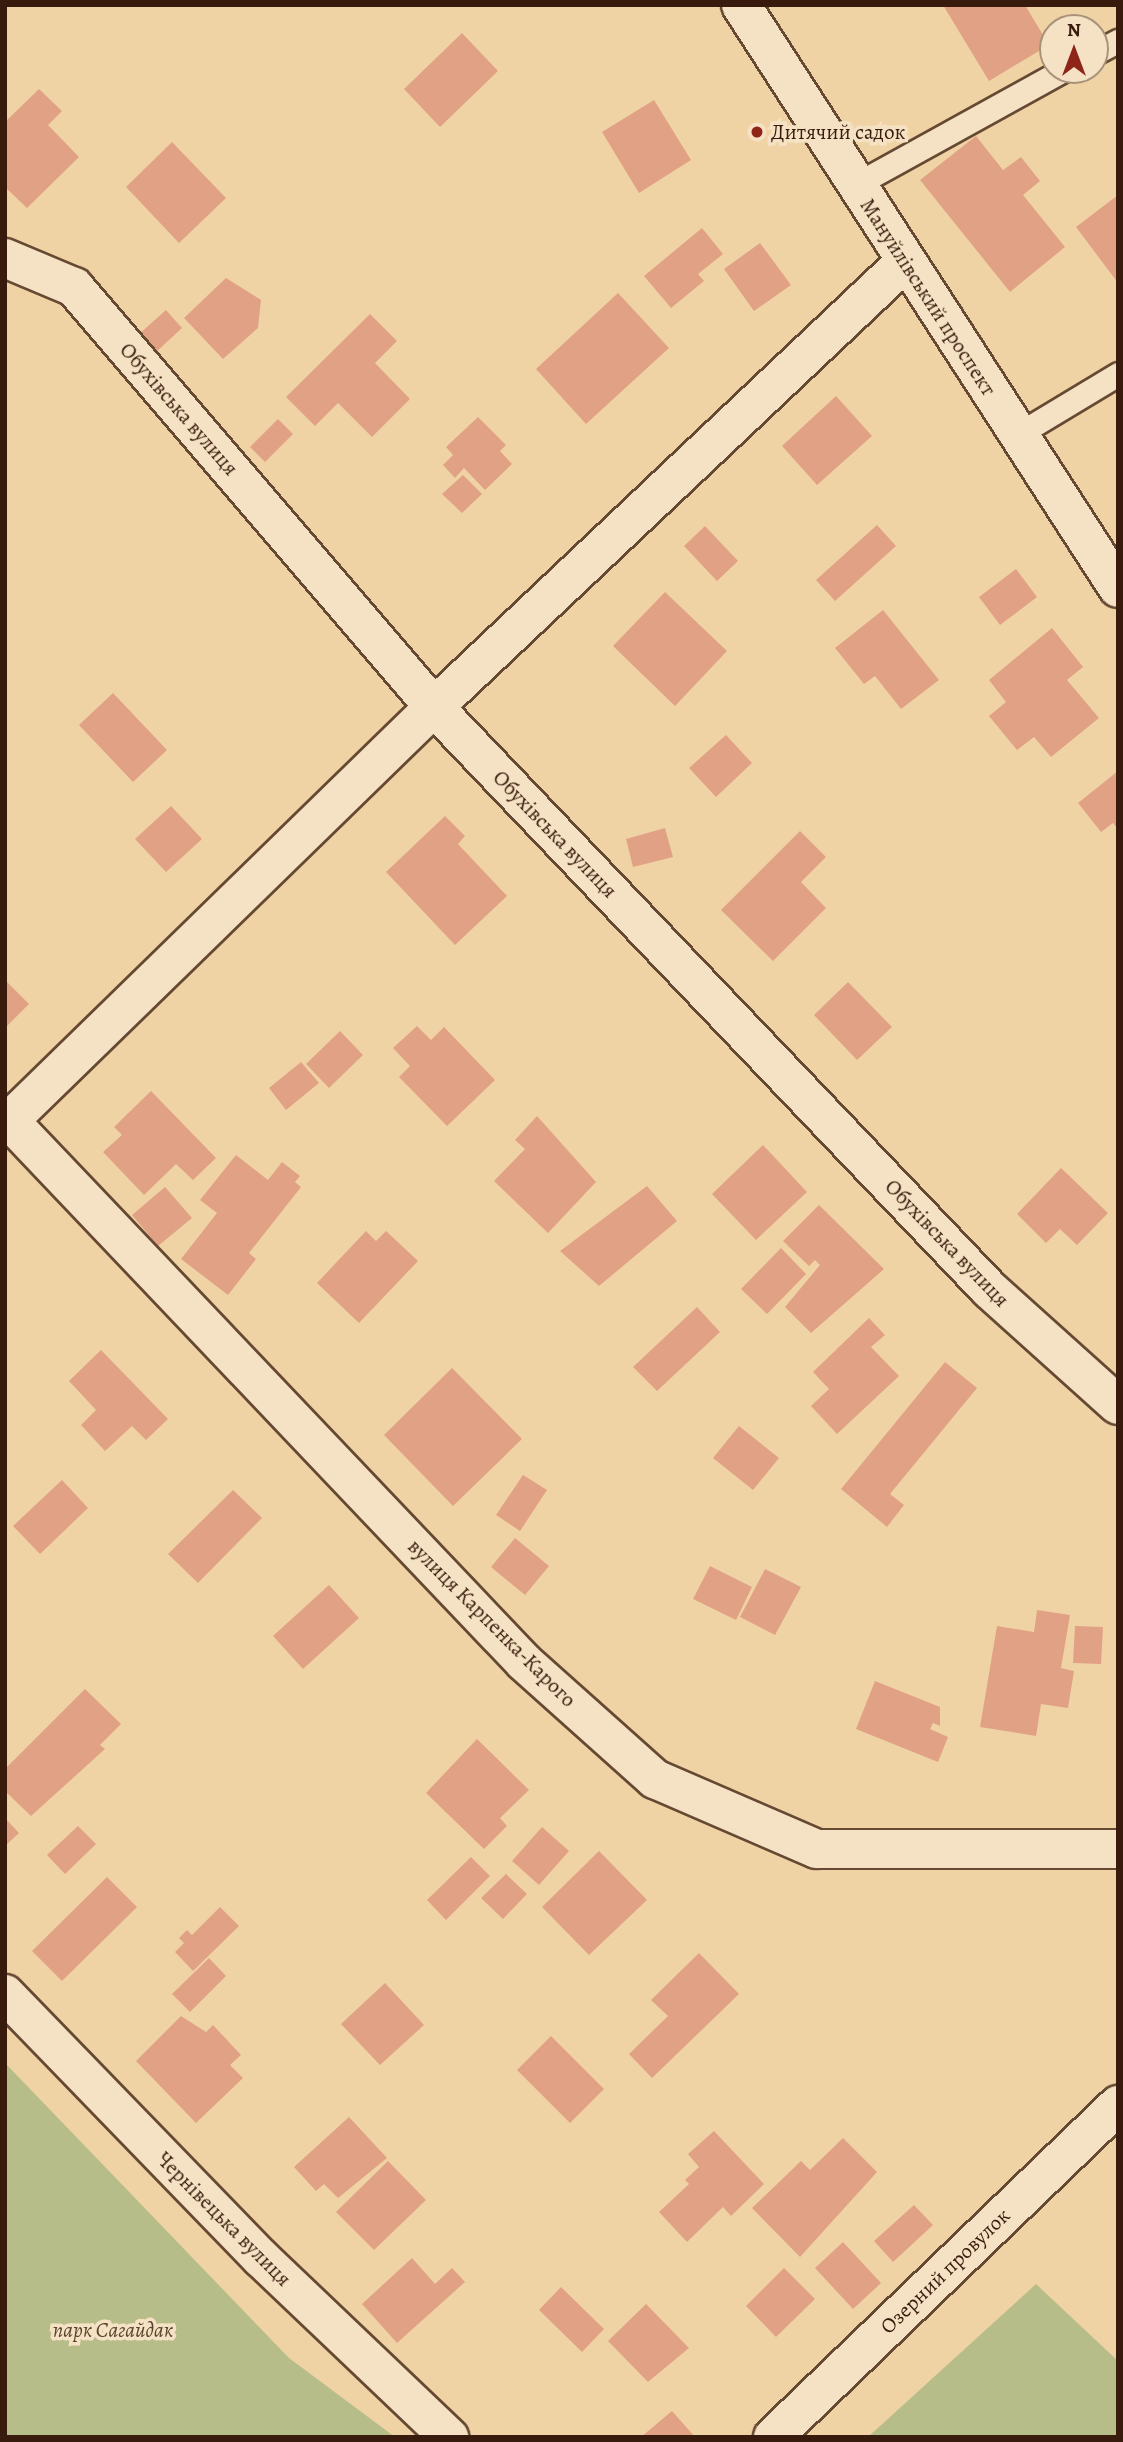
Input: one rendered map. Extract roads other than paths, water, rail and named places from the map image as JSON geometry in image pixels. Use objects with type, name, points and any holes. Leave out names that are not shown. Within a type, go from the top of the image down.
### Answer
[{"type":"street","name":"Мануйлівський проспект","points":[[741,5],[904,263],[1118,588]]},
{"type":"street","name":"Обухівська вулиця","points":[[5,258],[74,287],[434,706],[989,1289],[1118,1405]]},
{"type":"street","points":[[7,1121],[434,706],[904,263]]},
{"type":"street","name":"вулиця Карпенка-Карого","points":[[7,1121],[524,1662],[655,1779],[817,1849],[1118,1849]]},
{"type":"street","name":"Чернівецька вулиця","points":[[5,1994],[261,2258],[449,2437]]},
{"type":"street","name":"Озерний провулок","points":[[773,2437],[1118,2105]]},
{"type":"lane","points":[[855,185],[1039,83]]},
{"type":"lane","points":[[1017,435],[1118,374]]},
{"type":"place","name":"Дитячий садок","points":[[757,132]]},
{"type":"park label","name":"парк Сагайдак","points":[[113,2330]]}]
